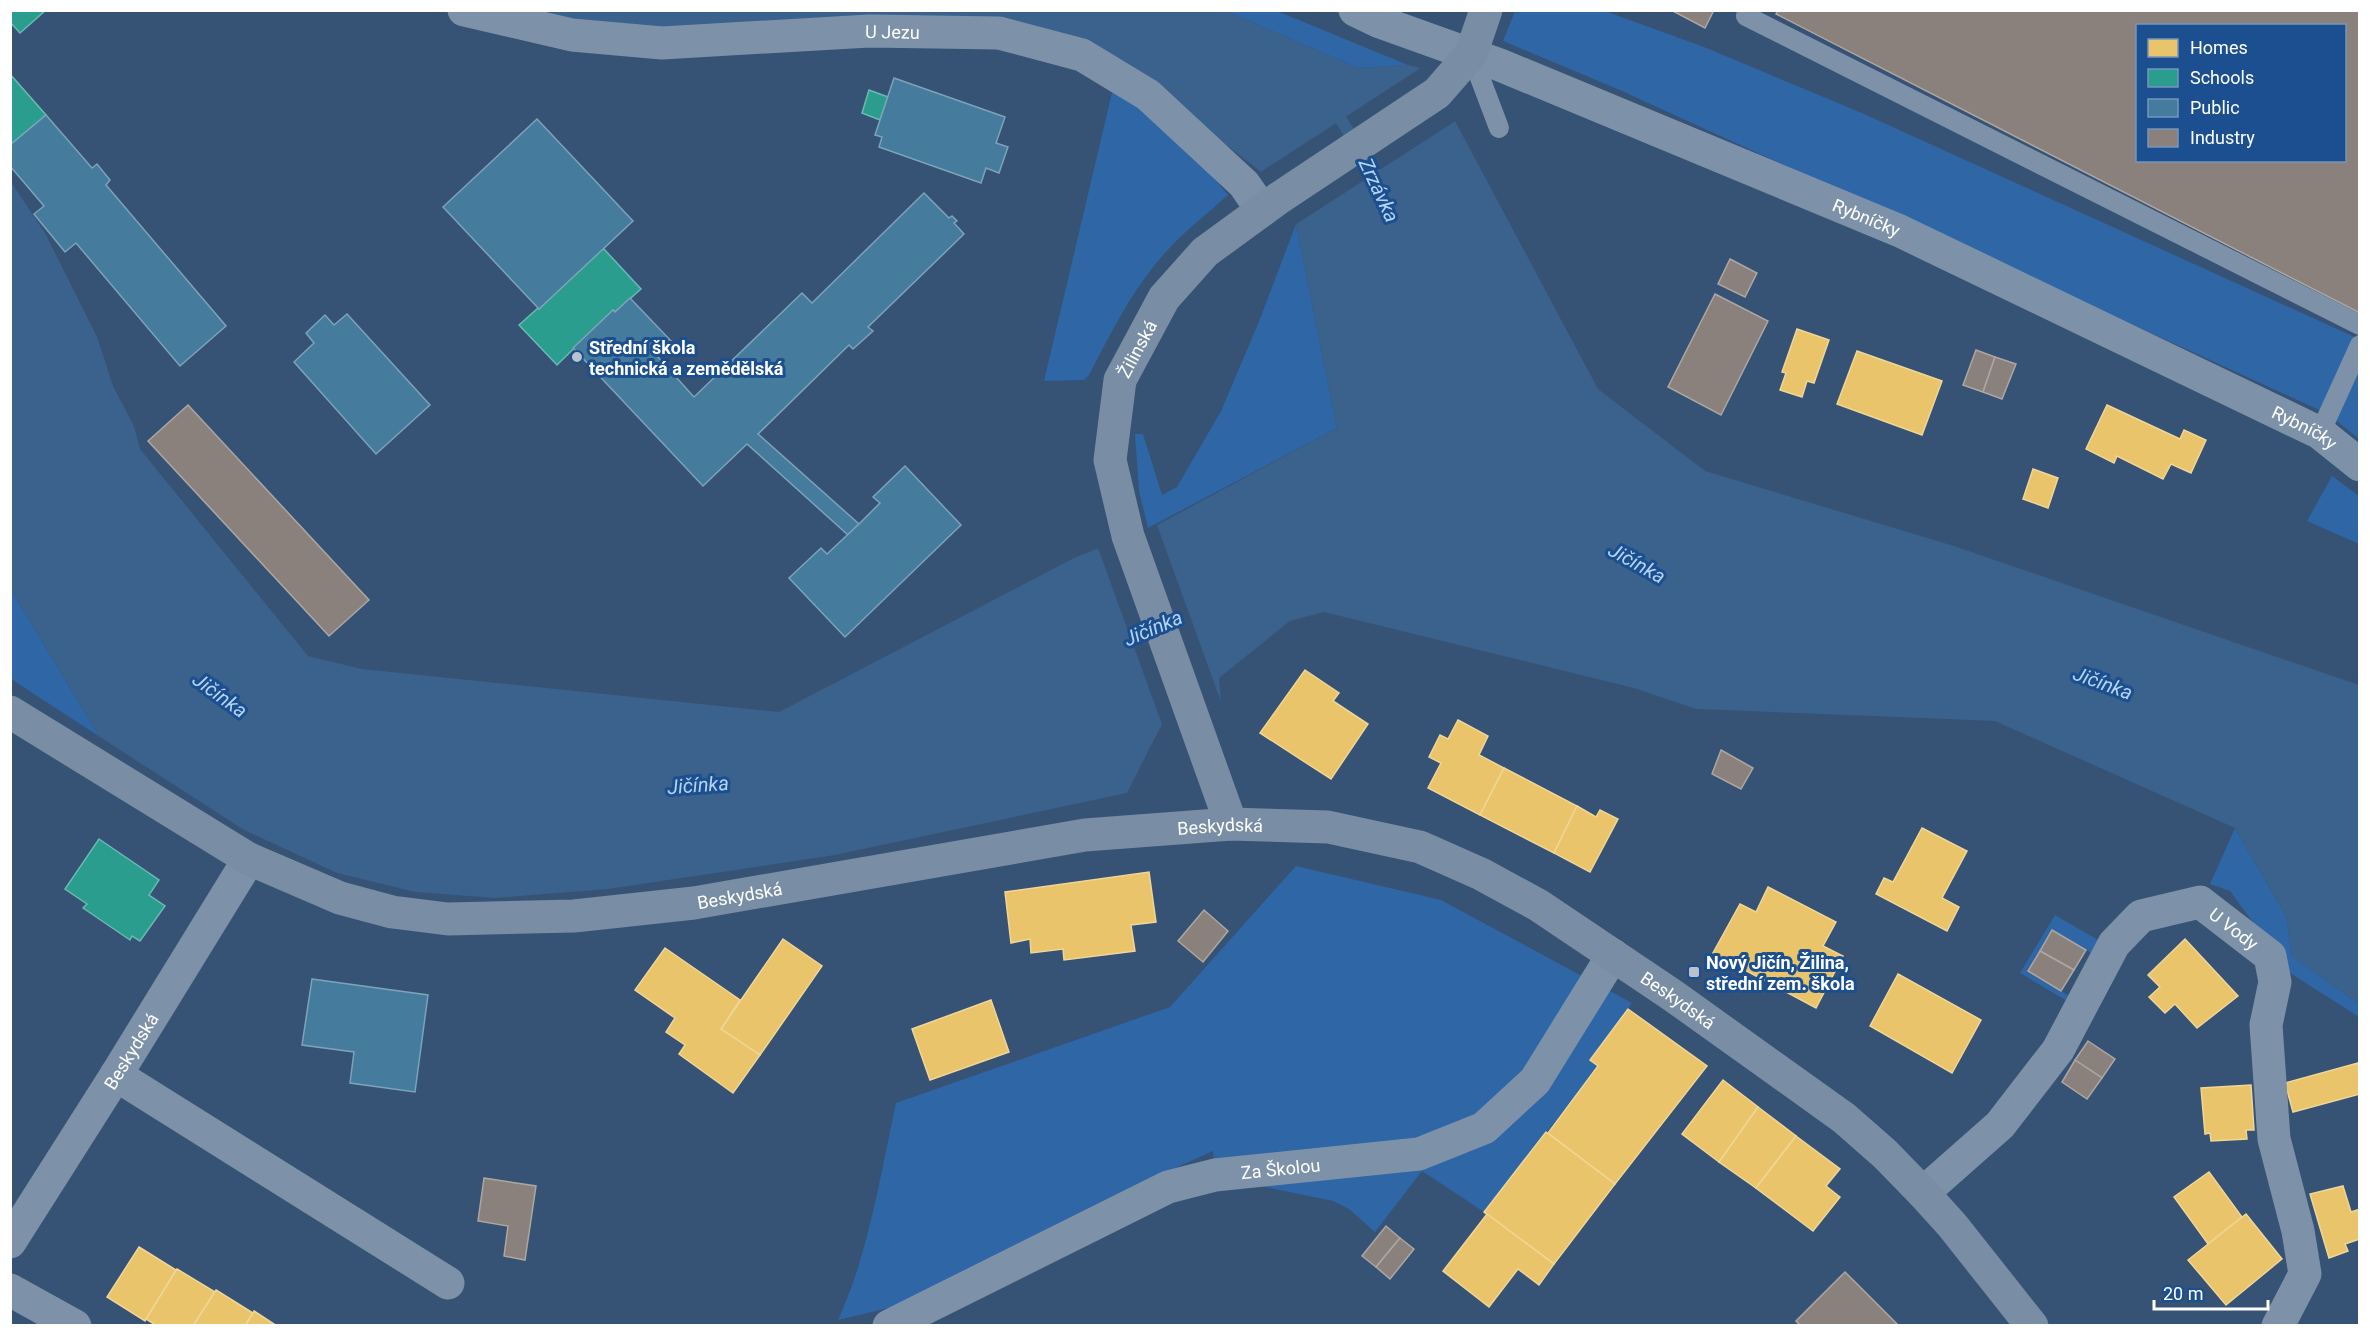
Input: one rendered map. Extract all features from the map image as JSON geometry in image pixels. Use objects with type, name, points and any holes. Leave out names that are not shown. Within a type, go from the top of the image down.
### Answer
[{"type":"street","name":"U Jezu","points":[[464,10],[572,35],[662,43],[869,31],[999,33],[1082,55],[1148,95],[1244,184],[1270,204]]},
{"type":"street","name":"Rybníčky","points":[[1355,10],[1380,22],[1471,54],[1900,231],[2320,433],[2360,465]]},
{"type":"street","name":"Žilinská","points":[[1231,824],[1128,536],[1110,460],[1120,380],[1164,298],[1205,252],[1270,204],[1437,93],[1471,54],[1486,10]]},
{"type":"street","name":"Beskydská","points":[[10,712],[249,859],[340,898],[393,912],[448,919],[574,916],[694,903],[1085,835],[1231,824],[1328,826],[1420,847],[1481,873],[1538,905],[1613,955],[1844,1118],[1923,1192],[2032,1326]]},
{"type":"street","name":"Beskydská","points":[[14,1226],[116,1075],[249,859]]},
{"type":"street","name":"U Vody","points":[[1923,1192],[2000,1125],[2058,1050],[2114,944],[2141,916],[2200,902],[2270,956],[2275,982],[2266,1025],[2274,1139],[2298,1231],[2305,1274],[2278,1326]]},
{"type":"street","name":"Za Školou","points":[[889,1326],[1168,1187],[1215,1175],[1419,1154],[1484,1128],[1535,1081],[1613,955]]},
{"type":"street","points":[[116,1075],[448,1283]]},
{"type":"street","points":[[10,1290],[75,1326]]},
{"type":"lane","points":[[1748,10],[1746,16],[2360,325]]},
{"type":"lane","points":[[1471,54],[1499,128]]},
{"type":"lane","points":[[2320,433],[2360,345]]},
{"type":"shaded area","points":[[1226,11],[1277,11],[1408,65],[1358,68]]},
{"type":"shaded area","points":[[1515,11],[1605,11],[1704,47],[1862,113],[2359,339],[2359,439],[2328,414],[1622,91],[1503,41]]},
{"type":"shaded area","points":[[1114,84],[1197,158],[1228,195],[1179,238],[1152,268],[1123,312],[1089,375],[1084,380],[1044,381]]},
{"type":"shaded area","points":[[1296,224],[1337,428],[1148,528],[1139,491],[1135,434],[1143,434],[1162,495],[1177,487],[1221,411],[1258,324]]},
{"type":"shaded area","points":[[2332,476],[2359,496],[2359,544],[2307,521]]},
{"type":"shaded area","points":[[11,590],[100,737],[11,679]]},
{"type":"shaded area","points":[[2235,828],[2286,916],[2292,956],[2359,1004],[2359,1017],[2290,973],[2230,891],[2210,884]]},
{"type":"shaded area","points":[[1296,866],[1441,900],[1632,1003],[1590,1060],[1598,1067],[1484,1212],[1422,1171],[1375,1232],[1349,1209],[1333,1201],[1256,1185],[1216,1185],[1213,1151],[1114,1196],[893,1307],[838,1320],[866,1241],[896,1103],[1170,1007]]},
{"type":"shaded area","points":[[2055,915],[2100,941],[2093,954],[2052,930],[2029,971],[2069,996],[2067,1001],[2020,973]]},
{"type":"water","points":[[502,11],[1226,11],[1358,68],[1408,65],[1421,68],[1261,172],[1145,81],[1100,54],[645,34]]},
{"type":"water","name":"Jičínka","points":[[1455,121],[1598,389],[1705,471],[1954,546],[2359,685],[2359,1004],[2292,956],[2286,916],[2235,828],[1995,721],[1696,709],[1634,688],[1324,612],[1290,621],[1219,678],[1221,702],[1162,724],[1127,793],[835,855],[608,889],[495,898],[415,892],[337,873],[244,830],[100,737],[11,590],[11,182],[45,233],[97,337],[113,386],[134,426],[140,449],[308,656],[362,669],[779,712],[1074,558],[1157,525],[1337,428],[1296,224]]},
{"type":"pier","points":[[1421,68],[1423,71],[1263,174],[1261,172]]},
{"type":"pier","points":[[1453,118],[1455,121],[1296,224],[1294,222]]},
{"type":"pier","points":[[1157,525],[1221,702],[1162,724],[1098,548]]},
{"type":"building: Homes","points":[[1797,329],[1829,340],[1814,383],[1807,381],[1802,397],[1780,390],[1786,373],[1782,372]]},
{"type":"building: Homes","points":[[1857,351],[1942,381],[1922,435],[1837,404]]},
{"type":"building: Homes","points":[[2107,405],[2180,439],[2184,430],[2206,440],[2191,473],[2171,464],[2163,479],[2117,456],[2114,463],[2086,449]]},
{"type":"building: Homes","points":[[2033,469],[2058,478],[2048,508],[2023,499]]},
{"type":"building: Homes","points":[[1305,670],[1339,693],[1333,701],[1368,724],[1331,779],[1260,733]]},
{"type":"building: Homes","points":[[1458,720],[1488,736],[1479,755],[1504,768],[1480,815],[1428,788],[1441,763],[1429,757],[1440,735],[1448,739]]},
{"type":"building: Homes","points":[[1504,768],[1577,806],[1554,853],[1480,815]]},
{"type":"building: Homes","points":[[1577,806],[1596,817],[1600,810],[1618,819],[1590,872],[1554,853]]},
{"type":"building: Homes","points":[[1922,828],[1967,851],[1942,898],[1959,907],[1947,931],[1876,894],[1884,878],[1893,882]]},
{"type":"building: Homes","points":[[1149,872],[1156,922],[1131,925],[1135,951],[1064,960],[1063,949],[1031,953],[1030,939],[1011,943],[1005,892]]},
{"type":"building: Homes","points":[[1768,887],[1836,922],[1823,946],[1843,956],[1816,1008],[1713,953],[1740,904],[1756,912]]},
{"type":"building: Homes","points":[[783,939],[822,966],[760,1055],[721,1029]]},
{"type":"building: Homes","points":[[2185,939],[2238,996],[2197,1028],[2175,1004],[2165,1013],[2149,997],[2160,987],[2148,975]]},
{"type":"building: Homes","points":[[665,948],[740,1000],[721,1029],[760,1055],[733,1093],[679,1054],[685,1045],[666,1032],[675,1018],[635,990]]},
{"type":"building: Homes","points":[[1898,974],[1981,1020],[1952,1073],[1870,1026]]},
{"type":"building: Homes","points":[[991,1000],[1009,1052],[930,1080],[912,1029]]},
{"type":"building: Homes","points":[[1628,1009],[1707,1066],[1615,1184],[1548,1133],[1598,1066],[1590,1060]]},
{"type":"building: Homes","points":[[2358,1063],[2360,1094],[2293,1112],[2285,1083]]},
{"type":"building: Homes","points":[[1723,1080],[1758,1107],[1719,1162],[1682,1134]]},
{"type":"building: Homes","points":[[2251,1085],[2254,1130],[2246,1130],[2247,1139],[2211,1141],[2210,1133],[2205,1134],[2201,1088]]},
{"type":"building: Homes","points":[[1758,1107],[1796,1136],[1756,1188],[1719,1162]]},
{"type":"building: Homes","points":[[1546,1132],[1615,1184],[1554,1264],[1484,1212]]},
{"type":"building: Homes","points":[[1796,1136],[1840,1169],[1826,1186],[1840,1197],[1813,1231],[1756,1188]]},
{"type":"building: Homes","points":[[2209,1172],[2242,1217],[2208,1244],[2174,1197]]},
{"type":"building: Homes","points":[[2343,1186],[2351,1212],[2360,1209],[2360,1239],[2345,1244],[2348,1251],[2329,1258],[2310,1194]]},
{"type":"building: Homes","points":[[1487,1214],[1554,1264],[1539,1285],[1518,1269],[1489,1307],[1443,1271]]},
{"type":"building: Homes","points":[[2246,1214],[2282,1259],[2226,1305],[2188,1260]]},
{"type":"building: Homes","points":[[139,1247],[176,1270],[145,1321],[107,1297]]},
{"type":"building: Homes","points":[[177,1269],[215,1292],[193,1326],[157,1326],[146,1319]]},
{"type":"building: Homes","points":[[216,1290],[253,1313],[245,1326],[193,1326]]},
{"type":"building: Homes","points":[[254,1311],[277,1326],[245,1326]]},
{"type":"building: Schools","points":[[10,10],[46,10],[20,33],[10,22]]},
{"type":"building: Schools","points":[[10,74],[46,115],[10,145]]},
{"type":"building: Schools","points":[[869,90],[888,97],[880,120],[862,113]]},
{"type":"building: Schools","points":[[603,248],[641,289],[615,312],[613,310],[557,365],[519,325]]},
{"type":"building: Schools","points":[[99,839],[159,880],[149,895],[165,906],[140,941],[132,936],[130,940],[83,908],[87,904],[65,889]]},
{"type":"building: Public","points":[[894,78],[1005,117],[996,143],[1008,147],[999,173],[986,168],[981,183],[879,147],[882,137],[875,135]]},
{"type":"building: Public","points":[[46,115],[92,168],[97,164],[110,180],[106,185],[226,326],[180,366],[76,243],[65,252],[34,214],[44,206],[10,166],[10,145]]},
{"type":"building: Public","points":[[537,119],[633,221],[539,309],[443,207]]},
{"type":"building: Public","points":[[924,193],[949,218],[952,216],[957,221],[954,223],[964,234],[868,327],[873,331],[853,349],[849,345],[758,434],[859,524],[848,535],[747,444],[703,486],[573,348],[613,310],[615,312],[630,298],[672,342],[657,356],[694,397],[802,293],[812,303]]},
{"type":"building: Public","points":[[347,314],[430,405],[376,454],[294,362],[314,343],[306,333],[325,315],[334,325]]},
{"type":"building: Public","points":[[905,466],[961,525],[845,637],[789,578],[821,548],[827,554],[859,524],[880,503],[873,497]]},
{"type":"building: Public","points":[[312,979],[428,995],[415,1092],[350,1083],[354,1052],[302,1045]]},
{"type":"building: Industry","points":[[1671,10],[1714,10],[1705,28]]},
{"type":"building: Industry","points":[[1778,10],[2360,10],[2360,313],[1776,14]]},
{"type":"building: Industry","points":[[1730,259],[1757,273],[1745,297],[1718,284]]},
{"type":"building: Industry","points":[[1715,294],[1768,321],[1721,415],[1668,387]]},
{"type":"building: Industry","points":[[1976,350],[1995,357],[1983,392],[1963,385]]},
{"type":"building: Industry","points":[[1995,357],[2016,364],[2002,399],[1983,392]]},
{"type":"building: Industry","points":[[188,405],[369,600],[329,636],[148,441]]},
{"type":"building: Industry","points":[[1721,750],[1753,768],[1741,789],[1712,774]]},
{"type":"building: Industry","points":[[1204,910],[1228,931],[1203,962],[1178,941]]},
{"type":"building: Industry","points":[[2052,930],[2086,950],[2074,970],[2040,951]]},
{"type":"building: Industry","points":[[2040,951],[2074,970],[2061,991],[2028,971]]},
{"type":"building: Industry","points":[[2088,1041],[2115,1059],[2102,1078],[2075,1060]]},
{"type":"building: Industry","points":[[2075,1060],[2102,1078],[2087,1099],[2062,1082]]},
{"type":"building: Industry","points":[[484,1178],[536,1186],[525,1260],[504,1256],[508,1226],[478,1221]]},
{"type":"building: Industry","points":[[1386,1226],[1400,1238],[1376,1267],[1362,1256]]},
{"type":"building: Industry","points":[[1400,1238],[1414,1249],[1390,1279],[1376,1267]]},
{"type":"building: Industry","points":[[1845,1272],[1899,1326],[1801,1326],[1796,1321]]},
{"type":"waterway","name":"Zrzávka","points":[[1328,114],[1341,120],[1375,173],[1381,188]]},
{"type":"place","name":"Střední škola technická a zemědělská","points":[[577,357]]},
{"type":"place","name":"Nový Jičín, Žilina, střední zem. škola","points":[[1694,972]]}]
